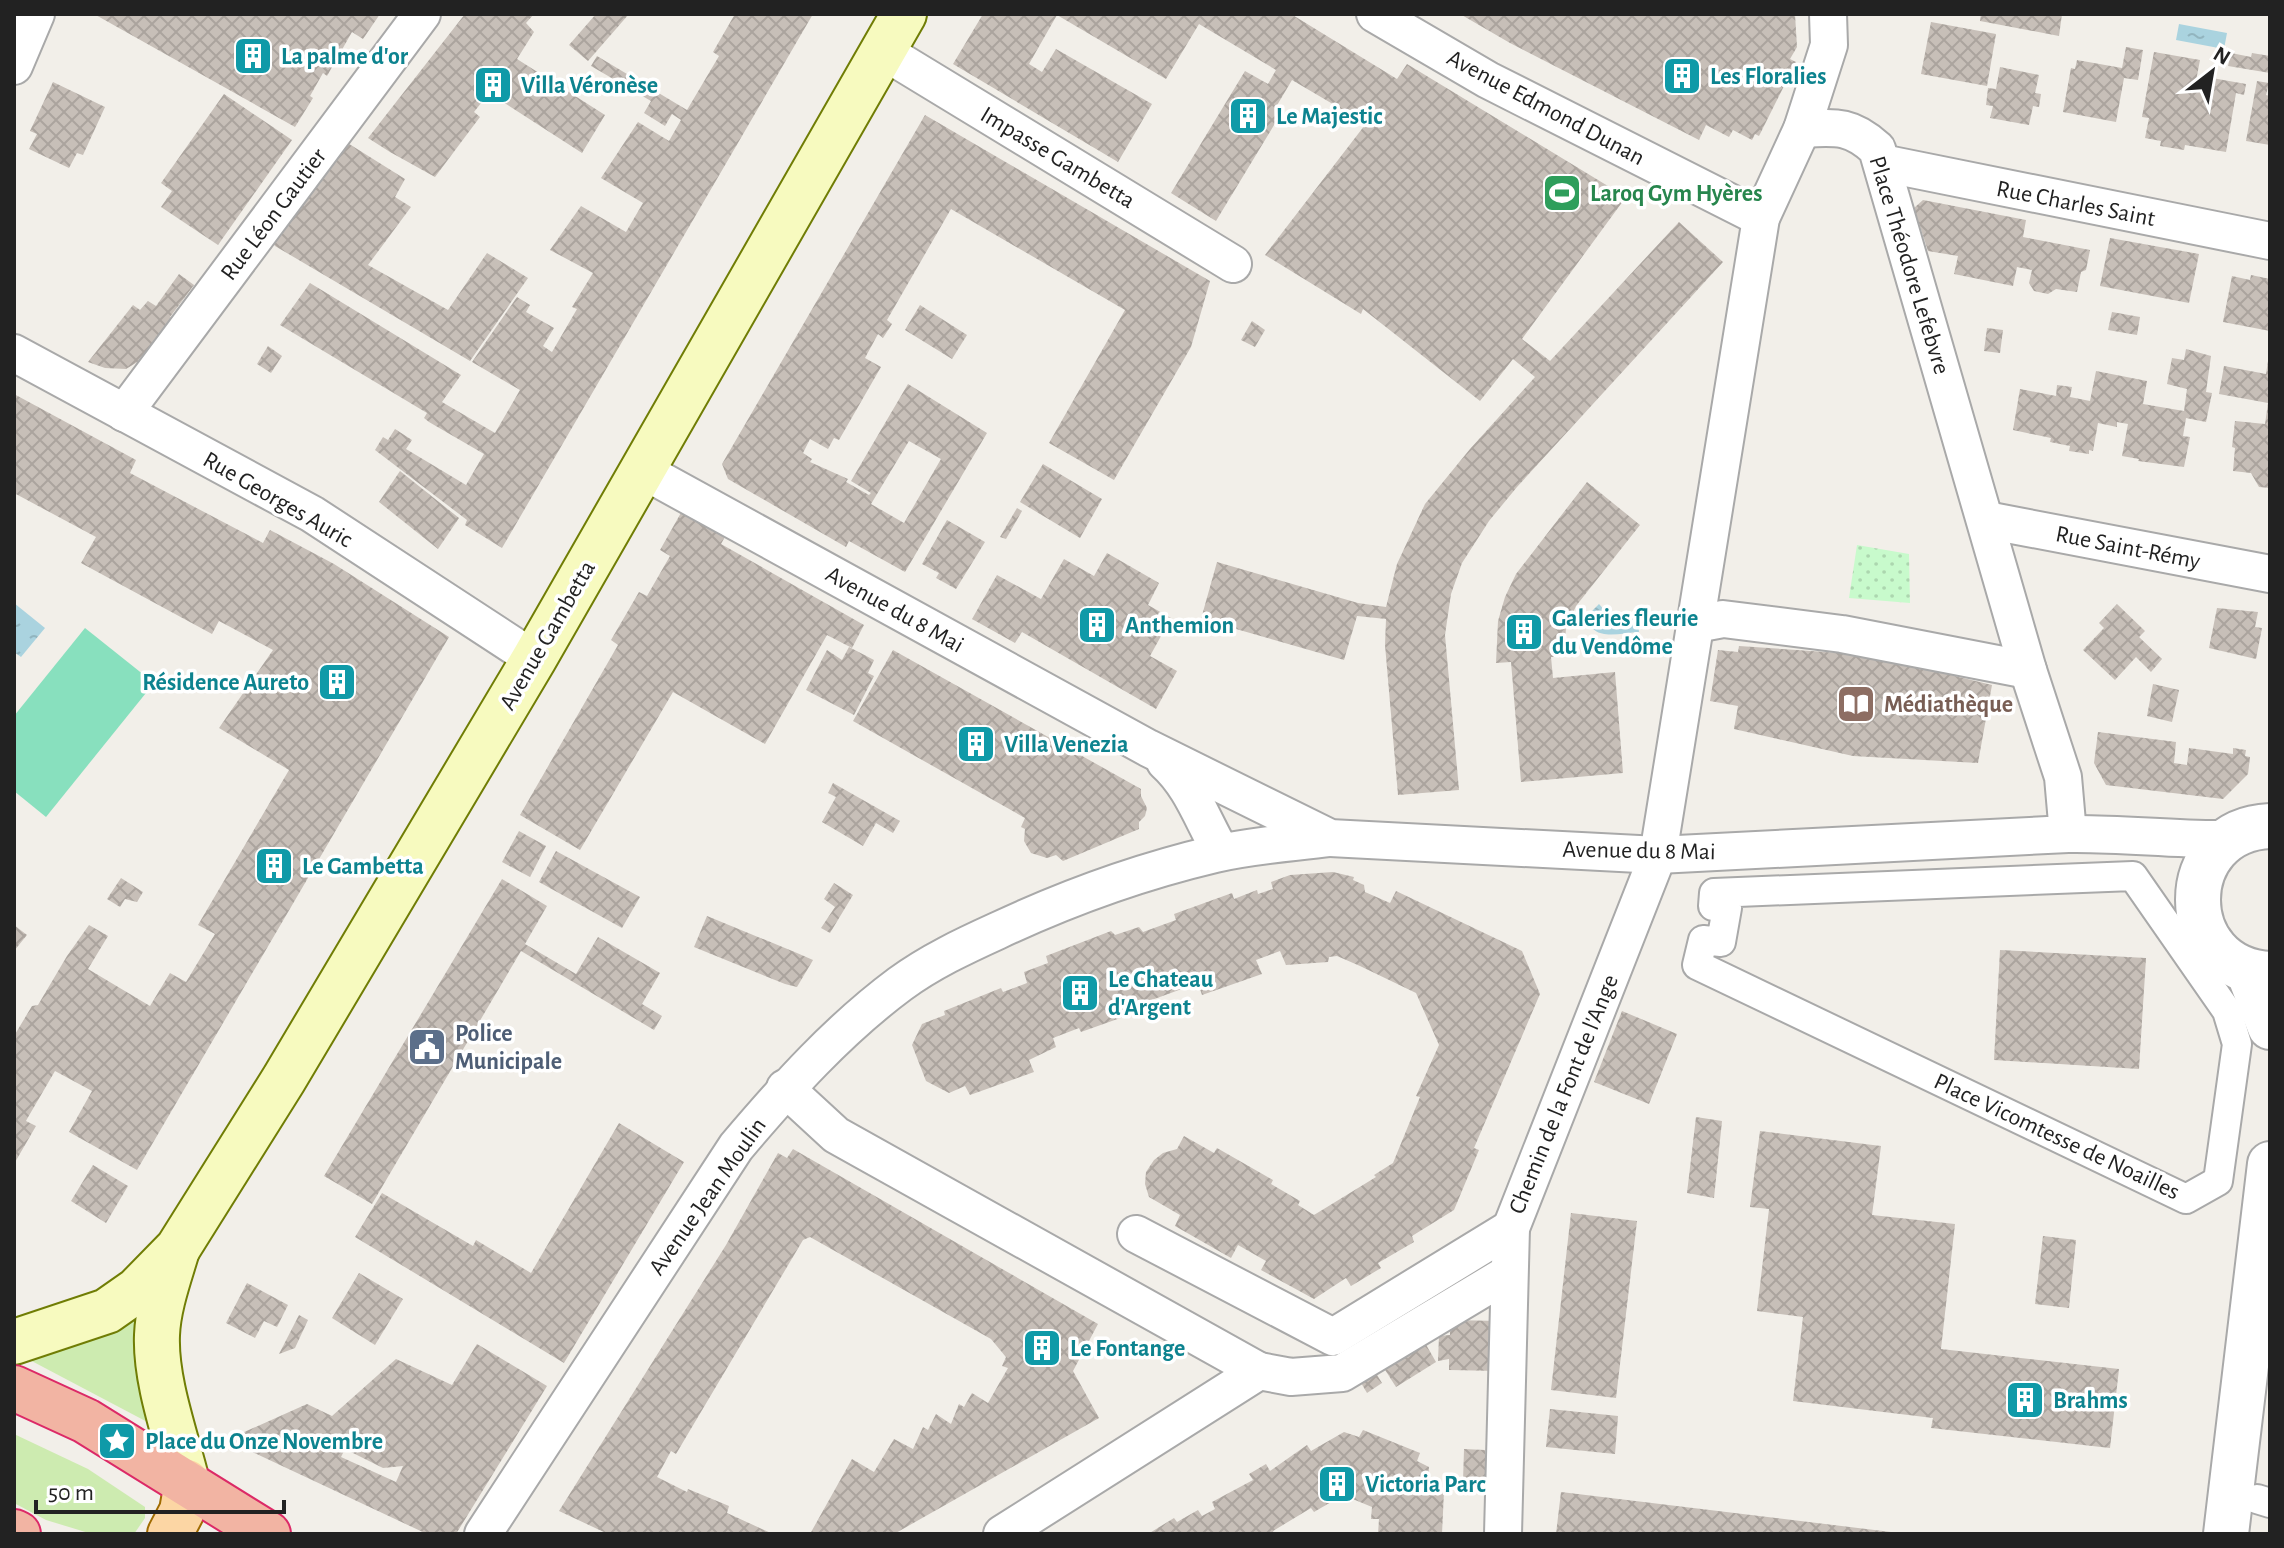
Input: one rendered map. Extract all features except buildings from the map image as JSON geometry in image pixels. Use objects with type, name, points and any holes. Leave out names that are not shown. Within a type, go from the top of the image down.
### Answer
[{"type":"highway","points":[[14,1388],[86,1421],[268,1534]]},
{"type":"main road","name":"Avenue Gambetta","points":[[14,1342],[107,1311],[137,1290],[178,1248],[292,1067],[534,659],[904,14]]},
{"type":"main road","name":"Avenue Gambetta","points":[[178,1248],[157,1336],[161,1378],[187,1482]]},
{"type":"main road","points":[[170,1534],[182,1511],[187,1482]]},
{"type":"street","points":[[14,66],[36,14]]},
{"type":"street","name":"Rue Léon Gautier","points":[[124,413],[422,14]]},
{"type":"street","name":"Avenue Edmond Dunan","points":[[1375,14],[1488,80],[1761,218]]},
{"type":"street","points":[[1658,855],[1761,218],[1802,129],[1829,45],[1828,14]]},
{"type":"street","name":"Impasse Gambetta","points":[[883,51],[1233,264]]},
{"type":"street","name":"Place Théodore Lefebvre","points":[[1802,129],[1842,127],[1862,135],[1877,149],[2028,670],[2063,777],[2068,834]]},
{"type":"street","name":"Rue Charles Saint","points":[[1882,163],[2270,241]]},
{"type":"street","name":"Rue Georges Auric","points":[[14,353],[312,514],[534,659]]},
{"type":"street","name":"Avenue du 8 Mai","points":[[642,470],[1148,748],[1330,838],[1658,855],[2068,834],[2114,833],[2150,837],[2258,827]]},
{"type":"street","name":"Rue Saint-Rémy","points":[[1986,520],[2270,574]]},
{"type":"street","points":[[1696,624],[1723,619],[1842,634],[2028,670]]},
{"type":"street","name":"Avenue du 8 Mai","points":[[1148,748],[1183,781],[1225,852]]},
{"type":"street","points":[[1225,852],[1239,837],[1240,826],[1239,809],[1228,788]]},
{"type":"street","points":[[2258,827],[2213,853],[2202,871],[2197,892],[2197,912],[2204,932],[2215,949],[2230,962],[2259,973],[2270,1027]]},
{"type":"street","points":[[2150,837],[2170,856],[2197,892]]},
{"type":"street","name":"Avenue Jean Moulin","points":[[487,1533],[736,1147],[785,1088],[860,1016],[902,983],[955,950],[1043,909],[1119,881],[1225,852],[1330,838]]},
{"type":"street","name":"Chemin de la Font de l'Ange","points":[[1503,1534],[1511,1228],[1658,855]]},
{"type":"street","name":"Place Vicomtesse de Noailles","points":[[2133,876],[2227,1011],[2237,1044],[2218,1181],[2186,1199],[1697,965],[1703,940],[1721,942],[1727,908],[1713,906],[1714,893],[2133,876]]},
{"type":"street","points":[[785,1088],[836,1135],[1259,1371],[1291,1377],[1342,1373],[1509,1273]]},
{"type":"street","points":[[2226,1534],[2263,1286],[2270,1164]]},
{"type":"street","points":[[1136,1234],[1333,1337],[1511,1228]]},
{"type":"street","points":[[1002,1534],[1259,1371]]},
{"type":"green space","points":[[1857,545],[1909,554],[1910,603],[1849,598]]},
{"type":"green space","points":[[85,628],[154,683],[46,817],[14,791],[14,716]]},
{"type":"green space","points":[[143,1299],[153,1425],[26,1358]]},
{"type":"green space","points":[[14,1434],[88,1469],[145,1507],[145,1518],[134,1534],[92,1534],[46,1520],[14,1503]]},
{"type":"water","points":[[2179,24],[2227,33],[2224,49],[2176,40]]},
{"type":"water","points":[[14,603],[45,628],[21,657],[14,652]]},
{"type":"water","points":[[1599,604],[1613,620],[1637,612],[1639,632],[1599,633],[1590,623],[1589,614]]},
{"type":"place","name":"La palme d'or","points":[[253,56]]},
{"type":"place","name":"Les Floralies","points":[[1682,76]]},
{"type":"place","name":"Villa Véronèse","points":[[493,85]]},
{"type":"place","name":"Le Majestic","points":[[1248,116]]},
{"type":"place","name":"Laroq Gym Hyères","points":[[1562,193]]},
{"type":"place","name":"Anthemion","points":[[1097,625]]},
{"type":"place","name":"Galeries fleurie du Vendôme","points":[[1524,632]]},
{"type":"place","name":"Résidence Aureto","points":[[337,682]]},
{"type":"place","name":"Médiathèque","points":[[1856,704]]},
{"type":"place","name":"Villa Venezia","points":[[976,744]]},
{"type":"place","name":"Le Gambetta","points":[[274,866]]},
{"type":"place","name":"Le Chateau d'Argent","points":[[1080,993]]},
{"type":"place","name":"Police Municipale","points":[[427,1047]]},
{"type":"place","name":"Le Fontange","points":[[1042,1348]]},
{"type":"place","name":"Brahms","points":[[2025,1400]]},
{"type":"place","name":"Place du Onze Novembre","points":[[117,1441]]},
{"type":"place","name":"Victoria Parc","points":[[1337,1484]]}]
